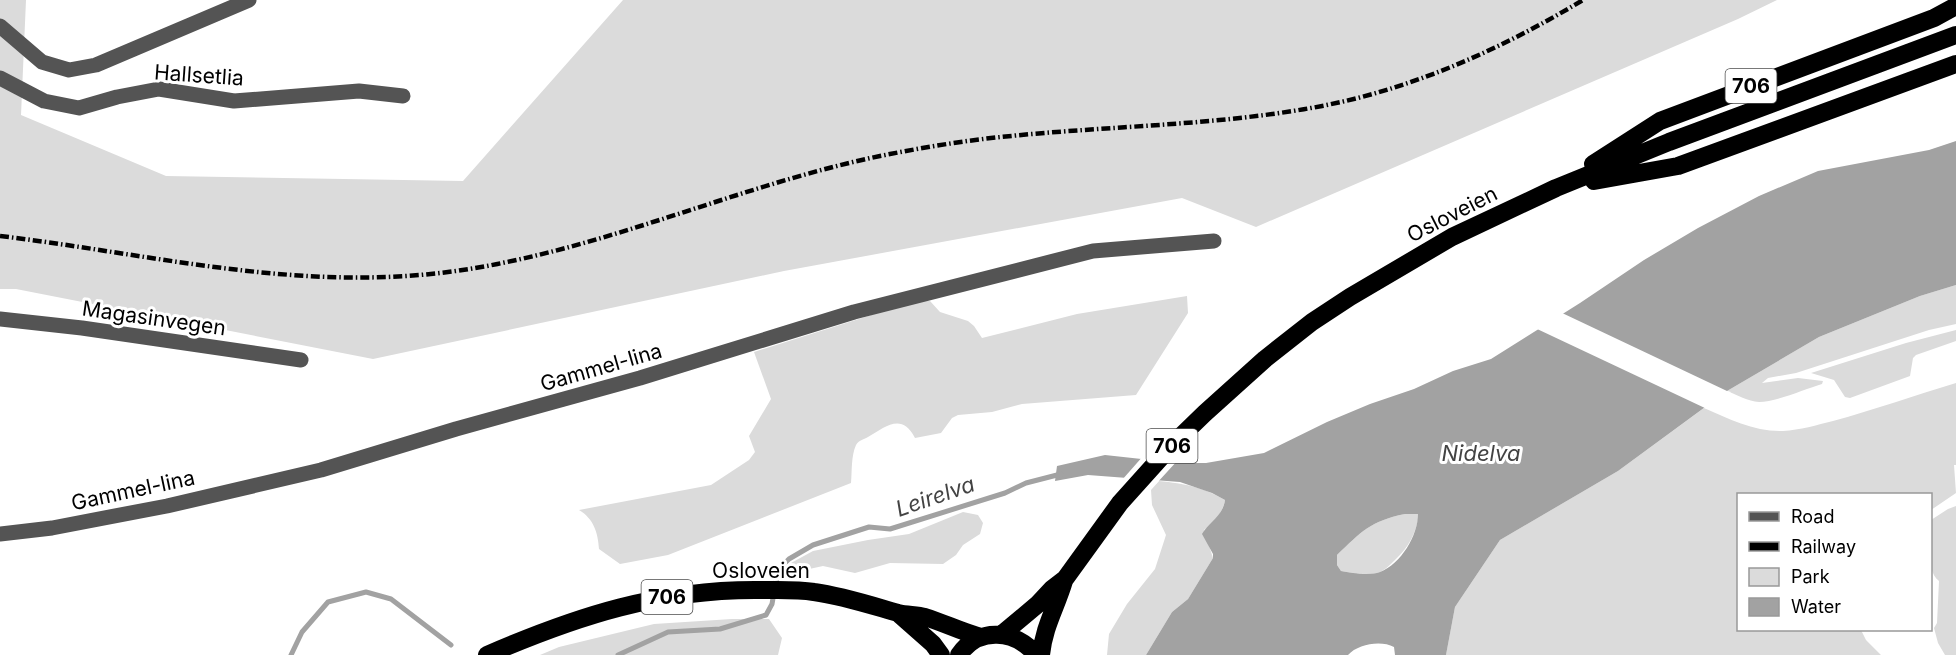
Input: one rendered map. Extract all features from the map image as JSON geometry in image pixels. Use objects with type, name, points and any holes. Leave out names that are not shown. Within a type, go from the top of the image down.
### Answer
[{"type":"highway","name":"706","points":[[1556,188],[1660,121],[1934,18],[1956,6]]},
{"type":"highway","name":"Osloveien","points":[[1001,635],[1065,579],[1120,503],[1173,444],[1218,400],[1265,359],[1322,316],[1403,265],[1452,237],[1556,188],[1669,142],[1956,35]]},
{"type":"highway","name":"706","points":[[1556,188],[1678,166],[1956,64]]},
{"type":"highway","name":"Osloveien","points":[[1041,655],[1048,622],[1065,579]]},
{"type":"highway","name":"Osloveien","points":[[487,655],[572,621],[617,607],[652,599],[732,590],[814,592],[924,617],[964,633],[981,637]]},
{"type":"highway","name":"Osloveien","points":[[897,612],[933,644],[941,655]]},
{"type":"highway","name":"706","points":[[981,637],[1001,635],[1017,638],[1036,655]]},
{"type":"highway","points":[[959,655],[971,642],[981,637]]},
{"type":"street","points":[[0,26],[42,62],[69,70],[96,64],[239,2]]},
{"type":"street","name":"Hallsetlia","points":[[0,78],[44,101],[79,108],[117,97],[159,89],[234,101],[359,90],[403,96]]},
{"type":"street","name":"Gammel-lina","points":[[0,534],[52,528],[167,506],[321,470],[456,429],[640,378],[854,312],[1093,251],[1214,241]]},
{"type":"street","name":"Magasinvegen","points":[[0,319],[301,360]]},
{"type":"green space","points":[[0,0],[26,0],[21,115],[166,176],[463,181],[623,0],[1777,0],[1738,19],[1256,227],[1182,198],[784,271],[373,359],[16,289],[0,289]]},
{"type":"green space","points":[[1956,285],[1956,324],[1929,330],[1796,373],[1768,378],[1762,383],[1798,378],[1823,381],[1822,384],[1782,398],[1759,402],[1727,391],[1819,337],[1920,296]]},
{"type":"green space","points":[[1187,296],[1188,313],[1136,395],[1022,404],[992,412],[958,415],[952,418],[941,433],[915,438],[905,425],[887,426],[856,445],[852,459],[851,483],[668,555],[620,564],[599,549],[594,527],[579,510],[711,485],[749,460],[755,452],[749,436],[771,399],[754,352],[919,300],[930,301],[940,312],[968,321],[982,338],[1077,314]]},
{"type":"green space","points":[[1956,330],[1956,341],[1913,358],[1910,376],[1850,398],[1845,397],[1834,380],[1811,373],[1906,343]]},
{"type":"green space","points":[[1956,383],[1956,465],[1954,465],[1956,493],[1932,509],[1932,493],[1737,493],[1737,631],[1862,631],[1866,640],[1881,655],[1446,655],[1455,607],[1500,540],[1618,471],[1704,408],[1752,427],[1773,431],[1808,427],[1848,417]]},
{"type":"green space","points":[[1159,481],[1193,486],[1225,500],[1218,517],[1204,530],[1213,558],[1188,599],[1172,612],[1146,655],[1107,655],[1109,634],[1127,604],[1155,569],[1166,535],[1152,505],[1151,490]]},
{"type":"green space","points":[[1956,506],[1956,655],[1945,655],[1938,643],[1934,628],[1937,623],[1939,581],[1932,569],[1932,519]]},
{"type":"green space","points":[[963,512],[978,515],[983,523],[980,534],[963,545],[956,555],[943,564],[890,563],[855,573],[823,566],[800,571],[793,569],[791,563],[813,551],[909,534]]},
{"type":"green space","points":[[1405,514],[1419,514],[1416,527],[1408,545],[1390,565],[1380,572],[1371,574],[1341,571],[1337,565],[1337,555],[1353,540],[1374,524]]},
{"type":"green space","points":[[769,619],[782,638],[778,655],[540,655],[559,647],[654,624]]},
{"type":"water","name":"Nidelva","points":[[1956,141],[1956,285],[1920,296],[1819,337],[1727,391],[1618,471],[1500,540],[1455,607],[1446,655],[1395,655],[1394,647],[1376,644],[1358,648],[1348,655],[1146,655],[1172,612],[1188,599],[1213,558],[1202,534],[1219,515],[1225,500],[1180,482],[1088,475],[1055,481],[1057,466],[1105,455],[1178,463],[1206,463],[1264,453],[1370,404],[1414,389],[1453,371],[1491,359],[1644,260],[1759,196],[1818,171],[1929,150]],"holes":[[[1418,514],[1412,539],[1395,563],[1380,572],[1371,574],[1341,571],[1337,565],[1337,555],[1367,528],[1393,517]]]},
{"type":"pier","points":[[1560,312],[1731,392],[1707,409],[1535,328]]},
{"type":"pier","points":[[1144,455],[1178,460],[1156,484],[1122,480]]},
{"type":"waterway","name":"Leirelva","points":[[618,655],[668,632],[720,629],[766,615],[772,604],[778,570],[789,559],[813,545],[869,527],[890,529],[1005,493],[1026,483],[1061,474]]},
{"type":"waterway","name":"Leirelva","points":[[291,655],[302,632],[328,602],[366,592],[391,599],[451,645]]},
{"type":"railway","points":[[0,236],[253,272],[304,276],[355,278],[406,276],[467,269],[527,258],[645,225],[821,170],[895,153],[1040,133],[1234,119],[1347,101],[1452,67],[1518,36],[1583,0]]}]
